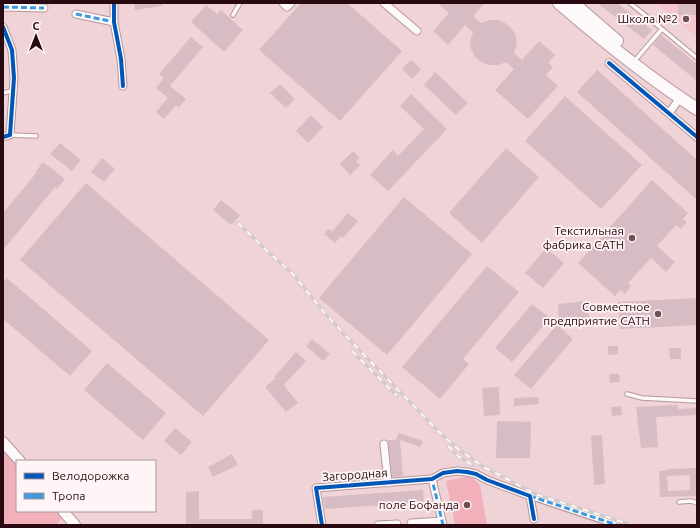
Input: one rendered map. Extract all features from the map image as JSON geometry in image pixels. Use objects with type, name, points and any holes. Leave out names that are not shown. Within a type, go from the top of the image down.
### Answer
[{"type":"highway","points":[[559,3],[588,28],[697,103]]},
{"type":"highway","points":[[573,3],[636,61],[680,98],[697,109]]},
{"type":"main road","points":[[3,442],[19,460]]},
{"type":"main road","points":[[64,512],[75,525]]},
{"type":"street","points":[[114,3],[114,22],[121,59],[123,86]]},
{"type":"street","points":[[283,3],[287,7],[291,3]]},
{"type":"street","points":[[384,3],[417,31]]},
{"type":"street","points":[[3,7],[44,8]]},
{"type":"street","points":[[76,14],[114,22]]},
{"type":"street","points":[[3,27],[12,50],[14,78],[6,136]]},
{"type":"street","points":[[625,76],[636,61]]},
{"type":"street","points":[[609,63],[697,137]]},
{"type":"street","points":[[669,113],[680,98]]},
{"type":"street","points":[[384,444],[388,483]]},
{"type":"street","name":"Загородная","points":[[322,525],[316,488],[432,479],[443,473],[457,471],[476,474],[487,480],[530,496]]},
{"type":"street","points":[[411,523],[443,523],[432,479]]},
{"type":"street","points":[[534,519],[530,496],[617,525]]},
{"type":"street","points":[[378,525],[396,524]]},
{"type":"lane","points":[[233,15],[240,3]]},
{"type":"lane","points":[[630,3],[697,58]]},
{"type":"lane","points":[[636,61],[662,28]]},
{"type":"lane","points":[[3,93],[12,91]]},
{"type":"lane","points":[[6,136],[36,136]]},
{"type":"lane","points":[[627,394],[642,398],[697,401]]},
{"type":"lane","points":[[680,502],[691,501],[697,503]]},
{"type":"shaded area","name":"Школа №2","points":[[656,3],[697,3],[697,34],[693,34]]},
{"type":"shaded area","points":[[3,451],[16,465],[16,512],[61,512],[64,516],[56,525],[3,525]]},
{"type":"shaded area","name":"поле Бофанда","points":[[471,476],[480,485],[487,525],[455,525],[446,481]]},
{"type":"building","points":[[134,3],[162,3],[162,6],[135,10]]},
{"type":"building","points":[[301,3],[347,3],[402,51],[340,121],[259,50]]},
{"type":"building","points":[[437,3],[485,3],[473,16],[481,23],[489,20],[498,20],[505,23],[512,29],[516,36],[517,44],[514,53],[522,60],[539,41],[555,55],[548,63],[553,67],[546,75],[558,86],[528,119],[495,90],[514,69],[506,62],[498,65],[489,65],[481,62],[475,57],[471,49],[470,41],[473,32],[465,25],[448,45],[433,31],[449,13]]},
{"type":"building","points":[[597,3],[617,3],[652,30],[644,39]]},
{"type":"building","points":[[678,3],[697,3],[697,15],[678,15]]},
{"type":"building","points":[[206,5],[217,14],[221,10],[243,30],[224,52],[191,22]]},
{"type":"building","points":[[661,35],[697,64],[697,81],[653,45]]},
{"type":"building","points":[[191,37],[203,47],[170,86],[186,99],[179,107],[176,105],[164,119],[156,112],[168,98],[156,88],[164,78],[159,74]]},
{"type":"building","points":[[411,60],[421,69],[412,79],[402,69]]},
{"type":"building","points":[[597,70],[697,160],[697,200],[577,92]]},
{"type":"building","points":[[435,72],[468,103],[456,115],[424,85]]},
{"type":"building","points":[[280,84],[295,99],[286,108],[270,93]]},
{"type":"building","points":[[411,94],[447,129],[388,191],[370,175],[393,150],[398,156],[424,129],[400,106]]},
{"type":"building","points":[[565,96],[642,165],[601,209],[525,141]]},
{"type":"building","points":[[311,115],[323,127],[308,143],[296,131]]},
{"type":"building","points":[[60,143],[81,160],[72,171],[50,154]]},
{"type":"building","points":[[506,148],[539,177],[482,243],[449,213]]},
{"type":"building","points":[[353,151],[360,158],[356,161],[360,165],[350,175],[340,164]]},
{"type":"building","points":[[102,158],[115,169],[104,182],[91,172]]},
{"type":"building","points":[[43,162],[65,179],[57,189],[55,187],[3,250],[3,213],[37,172],[36,171]]},
{"type":"building","name":"Текстильная фабрика САТН","points":[[652,180],[688,213],[683,219],[687,222],[681,229],[676,225],[657,246],[675,262],[666,272],[651,258],[628,283],[631,286],[625,294],[620,290],[615,296],[578,263]]},
{"type":"building","points":[[86,183],[269,340],[203,416],[20,260]]},
{"type":"building","points":[[404,197],[472,254],[387,355],[319,298]]},
{"type":"building","points":[[221,200],[240,215],[231,225],[213,210]]},
{"type":"building","points":[[348,213],[358,221],[343,238],[341,236],[335,243],[324,234],[328,229],[332,232]]},
{"type":"building","points":[[546,248],[564,263],[543,288],[525,273]]},
{"type":"building","points":[[487,266],[519,292],[463,359],[469,364],[440,399],[402,367]]},
{"type":"building","points":[[7,278],[92,351],[70,376],[3,319],[3,282]]},
{"type":"building","name":"Совместное предприятие CATH","points":[[697,298],[697,325],[620,329],[618,302]]},
{"type":"building","points":[[588,301],[589,318],[559,321],[558,304]]},
{"type":"building","points":[[532,304],[550,318],[512,362],[495,348]]},
{"type":"building","points":[[557,325],[573,339],[531,389],[514,375]]},
{"type":"building","points":[[312,339],[330,354],[323,361],[306,346]]},
{"type":"building","points":[[608,346],[618,346],[618,354],[608,355]]},
{"type":"building","points":[[669,348],[681,348],[681,359],[670,359]]},
{"type":"building","points":[[296,352],[306,361],[284,385],[298,403],[286,412],[265,387],[276,378],[274,377]]},
{"type":"building","points":[[107,363],[166,413],[143,440],[84,390]]},
{"type":"building","points":[[609,374],[619,374],[620,382],[610,383]]},
{"type":"building","points":[[499,387],[500,415],[484,416],[482,388]]},
{"type":"building","points":[[538,397],[539,404],[514,406],[514,398]]},
{"type":"building","points":[[678,405],[678,409],[697,408],[697,415],[656,417],[658,447],[641,448],[636,407]]},
{"type":"building","points":[[621,406],[622,415],[612,416],[611,407]]},
{"type":"building","points":[[497,421],[531,422],[530,458],[496,458]]},
{"type":"building","points":[[175,428],[192,442],[181,455],[164,441]]},
{"type":"building","points":[[399,431],[399,433],[423,441],[420,447],[400,440],[403,476],[392,477],[388,440],[396,440]]},
{"type":"building","points":[[602,435],[605,484],[594,485],[591,436]]},
{"type":"building","points":[[232,454],[238,465],[213,477],[208,467]]},
{"type":"building","points":[[697,468],[697,496],[660,497],[659,471],[668,469]],"holes":[[[690,475],[690,490],[668,491],[667,476]]]},
{"type":"building","points":[[423,490],[424,502],[325,509],[323,497]]},
{"type":"building","points":[[199,491],[199,519],[252,519],[252,510],[263,510],[263,525],[186,525],[186,492]]},
{"type":"railway","points":[[238,223],[292,273],[344,334],[439,432],[458,449],[485,468],[510,480]]},
{"type":"railway","points":[[352,351],[397,396]]},
{"type":"railway","points":[[448,446],[458,456],[472,465]]},
{"type":"railway","points":[[505,478],[535,494],[632,525]]},
{"type":"marked path","points":[[3,7],[44,8]]},
{"type":"marked path","points":[[76,14],[114,22]]},
{"type":"marked path","points":[[429,480],[432,479],[443,525]]},
{"type":"marked path","points":[[530,496],[617,525]]},
{"type":"cycle path","points":[[114,3],[114,22],[121,59],[123,86]]},
{"type":"cycle path","points":[[3,27],[12,50],[14,78],[10,135],[3,137]]},
{"type":"cycle path","points":[[609,63],[697,137]]},
{"type":"cycle path","points":[[322,525],[316,488],[432,479],[443,473],[457,471],[476,474],[487,480],[530,496],[534,519]]},
{"type":"place","name":"Школа №2","points":[[686,19]]},
{"type":"place","name":"Текстильная фабрика САТН","points":[[632,238]]},
{"type":"place","name":"Совместное предприятие CATH","points":[[658,314]]},
{"type":"place","name":"поле Бофанда","points":[[467,505]]}]
